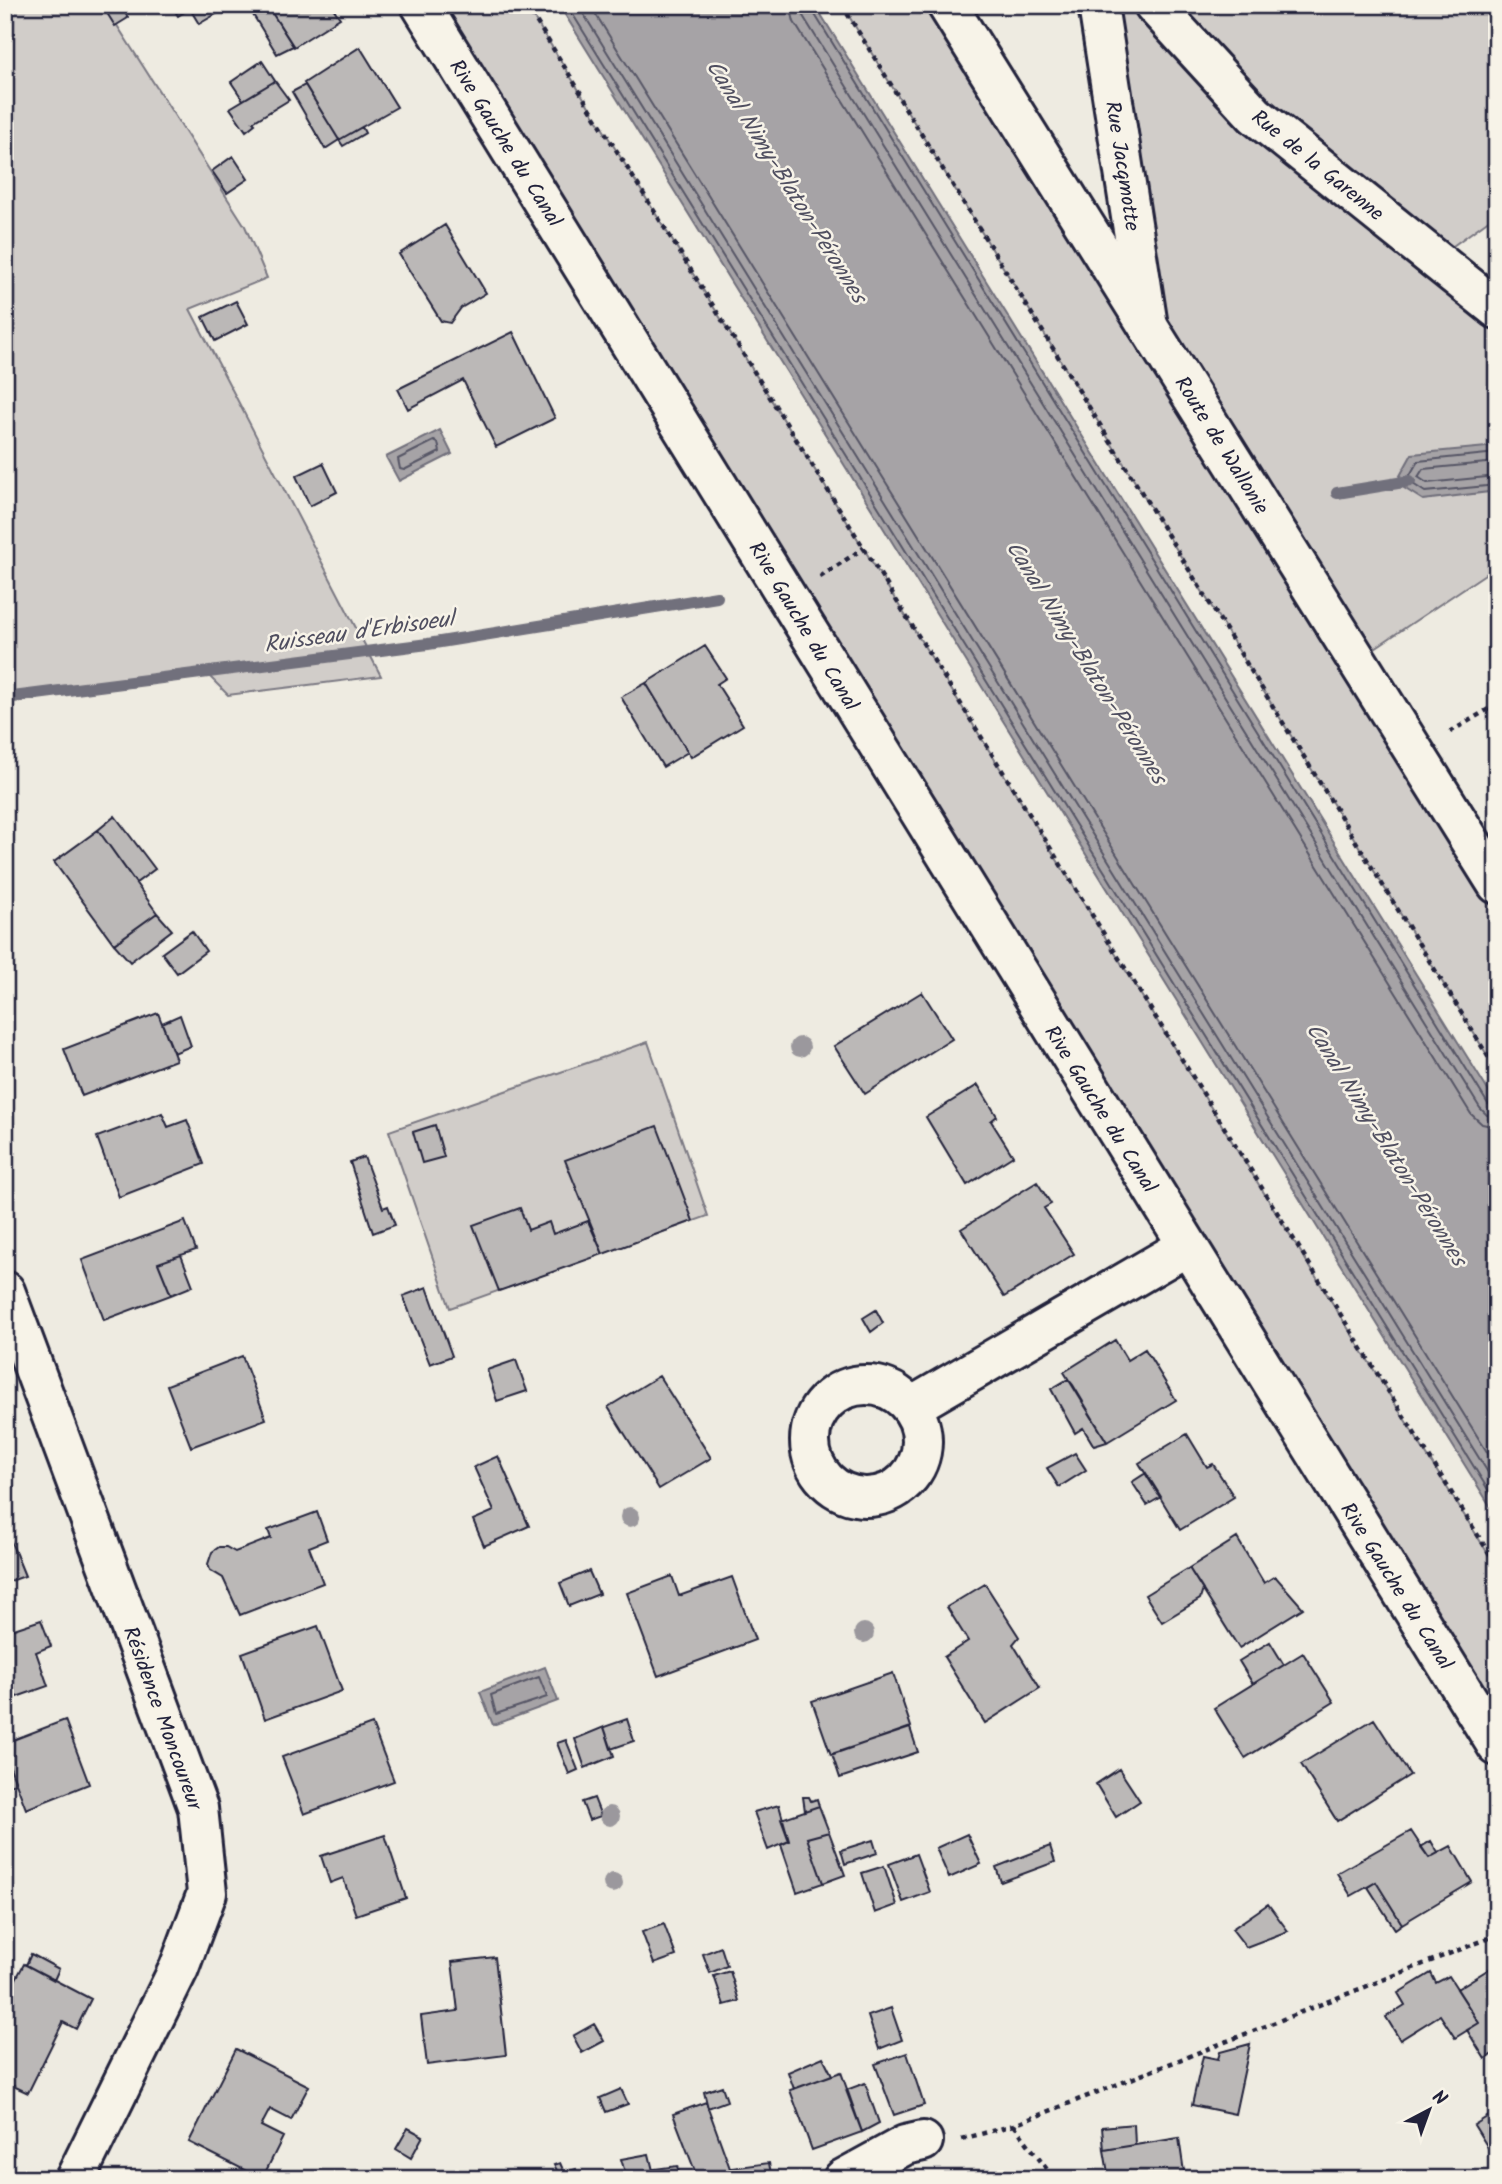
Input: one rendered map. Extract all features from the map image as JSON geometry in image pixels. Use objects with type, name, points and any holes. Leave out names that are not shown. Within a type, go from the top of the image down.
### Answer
[{"type":"street","name":"Rive Gauche du Canal","points":[[421,5],[1186,1247],[1497,1746]]},
{"type":"street","name":"Route de Wallonie","points":[[947,5],[1497,884]]},
{"type":"street","name":"Rue Jacqmotte","points":[[1098,5],[1148,326]]},
{"type":"street","name":"Rue de la Garenne","points":[[1154,5],[1255,115],[1497,309]]},
{"type":"street","points":[[911,1407],[1186,1247]]},
{"type":"street","name":"Résidence Moncoureur","points":[[5,1291],[198,1808],[207,1893],[179,1968],[75,2179]]},
{"type":"street","points":[[843,2179],[905,2145],[923,2141]]},
{"type":"path","points":[[526,5],[1497,1566]]},
{"type":"path","points":[[842,5],[1497,1071]]},
{"type":"path","points":[[788,598],[864,548]]},
{"type":"path","points":[[1415,754],[1497,704]]},
{"type":"path","points":[[923,2141],[946,2144],[1014,2125],[1497,1934]]},
{"type":"path","points":[[1014,2125],[1054,2179]]},
{"type":"shaded area","points":[[5,5],[104,5],[245,226],[267,278],[190,309],[381,676],[228,695],[206,673],[5,698]]},
{"type":"shaded area","points":[[421,5],[526,5],[1497,1568],[1497,1746]]},
{"type":"shaded area","points":[[842,5],[947,5],[1147,325],[1102,5],[1497,5],[1497,214],[1435,259],[1497,309],[1497,566],[1357,660],[1497,884],[1497,1071]]},
{"type":"shaded area","points":[[648,1042],[708,1216],[450,1308],[389,1131]]},
{"type":"water","name":"Canal Nimy-Blaton-Péronnes","points":[[559,5],[815,5],[1497,1105],[1497,1517]]},
{"type":"water","points":[[440,430],[452,454],[399,481],[386,457]]},
{"type":"water","points":[[1497,446],[1497,491],[1423,500],[1396,483],[1412,454]]},
{"type":"water","points":[[545,1667],[558,1701],[493,1725],[480,1692]]},
{"type":"building","points":[[102,5],[121,5],[128,18],[115,26]]},
{"type":"building","points":[[171,5],[196,5],[178,16]]},
{"type":"building","points":[[196,5],[228,7],[199,24],[190,9]]},
{"type":"building","points":[[247,5],[267,5],[293,46],[277,54]]},
{"type":"building","points":[[267,5],[331,5],[340,18],[294,47]]},
{"type":"building","points":[[360,47],[397,107],[339,140],[304,83]]},
{"type":"building","points":[[262,61],[275,81],[243,100],[231,82]]},
{"type":"building","points":[[275,81],[289,100],[253,122],[255,124],[246,131],[230,108]]},
{"type":"building","points":[[305,85],[339,140],[325,149],[292,92]]},
{"type":"building","points":[[362,127],[365,133],[343,146],[339,140]]},
{"type":"building","points":[[233,156],[248,179],[227,193],[212,171]]},
{"type":"building","points":[[445,225],[486,293],[461,308],[450,323],[441,321],[399,254]]},
{"type":"building","points":[[236,301],[248,324],[215,341],[203,317]]},
{"type":"building","points":[[513,332],[555,418],[496,447],[463,380],[408,409],[398,389]]},
{"type":"building","points":[[323,463],[337,492],[310,506],[296,476]]},
{"type":"building","points":[[705,646],[726,678],[717,684],[743,725],[691,757],[646,683]]},
{"type":"building","points":[[646,683],[688,752],[663,767],[621,697]]},
{"type":"building","points":[[115,816],[155,869],[136,883],[98,830]]},
{"type":"building","points":[[98,830],[157,913],[114,944],[54,862]]},
{"type":"building","points":[[157,913],[172,930],[130,962],[114,944]]},
{"type":"building","points":[[192,931],[206,951],[177,973],[162,953]]},
{"type":"building","points":[[922,992],[952,1039],[865,1094],[834,1046]]},
{"type":"building","points":[[158,1013],[176,1060],[82,1096],[64,1049]]},
{"type":"building","points":[[180,1015],[191,1046],[174,1053],[162,1023]]},
{"type":"building","points":[[978,1085],[997,1116],[991,1121],[1013,1156],[967,1185],[926,1117]]},
{"type":"building","points":[[162,1113],[168,1127],[187,1120],[204,1164],[119,1197],[97,1137]]},
{"type":"building","points":[[435,1125],[444,1157],[422,1163],[413,1132]]},
{"type":"building","points":[[657,1126],[693,1221],[603,1254],[565,1160]]},
{"type":"building","points":[[364,1157],[383,1208],[388,1206],[395,1225],[373,1233],[350,1162]]},
{"type":"building","points":[[1037,1182],[1051,1204],[1044,1208],[1074,1254],[1004,1297],[961,1229]]},
{"type":"building","points":[[520,1208],[528,1230],[549,1222],[553,1234],[588,1221],[603,1254],[499,1291],[473,1225]]},
{"type":"building","points":[[185,1221],[196,1250],[158,1263],[171,1295],[104,1320],[82,1260]]},
{"type":"building","points":[[181,1255],[193,1286],[171,1295],[158,1263]]},
{"type":"building","points":[[427,1287],[452,1356],[430,1364],[403,1296]]},
{"type":"building","points":[[876,1310],[883,1323],[871,1332],[863,1318]]},
{"type":"building","points":[[1115,1340],[1127,1360],[1145,1349],[1176,1400],[1107,1442],[1064,1372]]},
{"type":"building","points":[[242,1356],[266,1419],[191,1447],[167,1385]]},
{"type":"building","points":[[516,1360],[527,1391],[497,1401],[487,1370]]},
{"type":"building","points":[[659,1376],[711,1458],[659,1489],[608,1407]]},
{"type":"building","points":[[1068,1379],[1107,1442],[1094,1446],[1083,1428],[1075,1433],[1051,1389]]},
{"type":"building","points":[[1187,1434],[1207,1467],[1213,1464],[1234,1497],[1180,1530],[1139,1463]]},
{"type":"building","points":[[1075,1453],[1086,1470],[1059,1487],[1047,1468]]},
{"type":"building","points":[[498,1456],[529,1526],[484,1546],[473,1520],[494,1511],[474,1467]]},
{"type":"building","points":[[1146,1473],[1161,1497],[1147,1505],[1132,1482]]},
{"type":"building","points":[[317,1512],[327,1540],[309,1547],[323,1583],[240,1615],[223,1578],[210,1570],[208,1564],[212,1552],[219,1547],[226,1547],[235,1552],[271,1538],[268,1530]]},
{"type":"building","points":[[5,1527],[25,1576],[5,1583]]},
{"type":"building","points":[[1237,1538],[1264,1583],[1275,1576],[1303,1608],[1239,1648],[1189,1568]]},
{"type":"building","points":[[1189,1568],[1203,1590],[1200,1599],[1162,1622],[1145,1595]]},
{"type":"building","points":[[589,1571],[599,1594],[569,1606],[560,1583]]},
{"type":"building","points":[[672,1576],[679,1596],[732,1577],[755,1640],[658,1676],[627,1593]]},
{"type":"building","points":[[985,1584],[1019,1637],[1013,1644],[1040,1688],[985,1723],[944,1657],[968,1641],[947,1607]]},
{"type":"building","points":[[41,1620],[51,1646],[36,1652],[48,1686],[5,1701],[5,1632]]},
{"type":"building","points":[[318,1626],[342,1691],[265,1719],[242,1653]]},
{"type":"building","points":[[1270,1642],[1284,1665],[1253,1684],[1239,1661]]},
{"type":"building","points":[[1303,1653],[1334,1702],[1245,1758],[1214,1708]]},
{"type":"building","points":[[893,1673],[911,1727],[831,1755],[812,1701]]},
{"type":"building","points":[[627,1719],[634,1741],[611,1749],[604,1727]]},
{"type":"building","points":[[1374,1719],[1410,1775],[1337,1821],[1301,1764]]},
{"type":"building","points":[[65,1720],[89,1784],[26,1809],[5,1754],[5,1743]]},
{"type":"building","points":[[372,1724],[394,1781],[304,1814],[282,1757]]},
{"type":"building","points":[[604,1727],[614,1756],[585,1768],[575,1739]]},
{"type":"building","points":[[910,1728],[918,1752],[840,1778],[832,1754]]},
{"type":"building","points":[[566,1740],[578,1770],[569,1774],[557,1743]]},
{"type":"building","points":[[5,1754],[16,1783],[5,1786]]},
{"type":"building","points":[[1119,1769],[1140,1801],[1116,1817],[1096,1784]]},
{"type":"building","points":[[803,1797],[809,1797],[811,1801],[817,1799],[819,1806],[805,1811]]},
{"type":"building","points":[[594,1798],[601,1816],[589,1820],[582,1802]]},
{"type":"building","points":[[779,1805],[789,1841],[768,1850],[754,1812]]},
{"type":"building","points":[[819,1806],[829,1832],[807,1838],[823,1883],[797,1892],[781,1845],[789,1841],[781,1819]]},
{"type":"building","points":[[1411,1831],[1429,1858],[1451,1846],[1472,1882],[1402,1924],[1376,1882],[1351,1896],[1337,1873]]},
{"type":"building","points":[[829,1832],[845,1875],[823,1883],[807,1838]]},
{"type":"building","points":[[967,1834],[981,1864],[949,1878],[936,1848]]},
{"type":"building","points":[[385,1835],[406,1898],[356,1915],[343,1878],[330,1883],[321,1856]]},
{"type":"building","points":[[873,1840],[877,1853],[845,1864],[841,1850]]},
{"type":"building","points":[[1431,1841],[1438,1853],[1429,1858],[1421,1847]]},
{"type":"building","points":[[1050,1846],[1055,1862],[1001,1882],[996,1867]]},
{"type":"building","points":[[916,1854],[930,1892],[903,1902],[889,1864]]},
{"type":"building","points":[[884,1866],[897,1905],[875,1913],[862,1873]]},
{"type":"building","points":[[1376,1882],[1402,1924],[1395,1929],[1368,1887]]},
{"type":"building","points":[[1268,1904],[1288,1931],[1246,1947],[1232,1929]]},
{"type":"building","points":[[664,1924],[676,1956],[654,1964],[642,1932]]},
{"type":"building","points":[[721,1947],[727,1966],[710,1973],[703,1954]]},
{"type":"building","points":[[31,1954],[59,1969],[54,1980],[26,1965]]},
{"type":"building","points":[[495,1957],[506,2055],[427,2065],[421,2016],[458,2011],[452,1962]]},
{"type":"building","points":[[24,1964],[91,1999],[76,2029],[63,2022],[28,2093],[5,2082],[5,1999]]},
{"type":"building","points":[[1497,1964],[1497,2051],[1485,2059],[1467,2030],[1479,2023],[1457,1989]]},
{"type":"building","points":[[730,1971],[739,2001],[724,2005],[714,1976]]},
{"type":"building","points":[[1431,1973],[1436,1983],[1449,1976],[1479,2023],[1455,2038],[1440,2015],[1400,2040],[1386,2017],[1405,2005],[1398,1993]]},
{"type":"building","points":[[891,2008],[902,2040],[879,2049],[868,2016]]},
{"type":"building","points":[[594,2024],[604,2041],[582,2053],[573,2036]]},
{"type":"building","points":[[1250,2044],[1235,2114],[1192,2105],[1203,2056],[1218,2059],[1220,2052]]},
{"type":"building","points":[[236,2049],[309,2086],[291,2120],[270,2109],[261,2126],[283,2137],[262,2179],[189,2142]]},
{"type":"building","points":[[907,2053],[924,2105],[894,2115],[875,2064]]},
{"type":"building","points":[[823,2057],[832,2075],[794,2089],[788,2072]]},
{"type":"building","points":[[841,2072],[862,2132],[812,2150],[790,2090]]},
{"type":"building","points":[[865,2083],[879,2123],[862,2132],[846,2090]]},
{"type":"building","points":[[722,2086],[727,2101],[708,2108],[704,2092]]},
{"type":"building","points":[[621,2089],[628,2104],[606,2112],[600,2098]]},
{"type":"building","points":[[706,2102],[732,2174],[698,2179],[673,2114]]},
{"type":"building","points":[[1497,2111],[1497,2162],[1474,2125]]},
{"type":"building","points":[[1134,2124],[1135,2145],[1104,2150],[1102,2127]]},
{"type":"building","points":[[408,2128],[423,2136],[411,2158],[396,2149]]},
{"type":"building","points":[[1179,2138],[1185,2179],[1109,2179],[1104,2150]]},
{"type":"building","points":[[649,2154],[655,2179],[627,2179],[621,2159]]},
{"type":"building","points":[[560,2163],[564,2172],[559,2174],[554,2165]]},
{"type":"building","points":[[769,2163],[772,2179],[733,2179],[731,2168]]},
{"type":"building","points":[[677,2166],[681,2179],[655,2179],[654,2169]]},
{"type":"building","points":[[576,2169],[579,2179],[560,2179],[559,2174]]},
{"type":"building","points":[[159,2170],[176,2179],[154,2179]]},
{"type":"building","points":[[732,2174],[733,2179],[706,2179]]},
{"type":"waterway","name":"Ruisseau d'Erbisoeul","points":[[1337,493],[1410,481]]},
{"type":"waterway","name":"Ruisseau d'Erbisoeul","points":[[5,698],[428,644],[717,597]]}]
